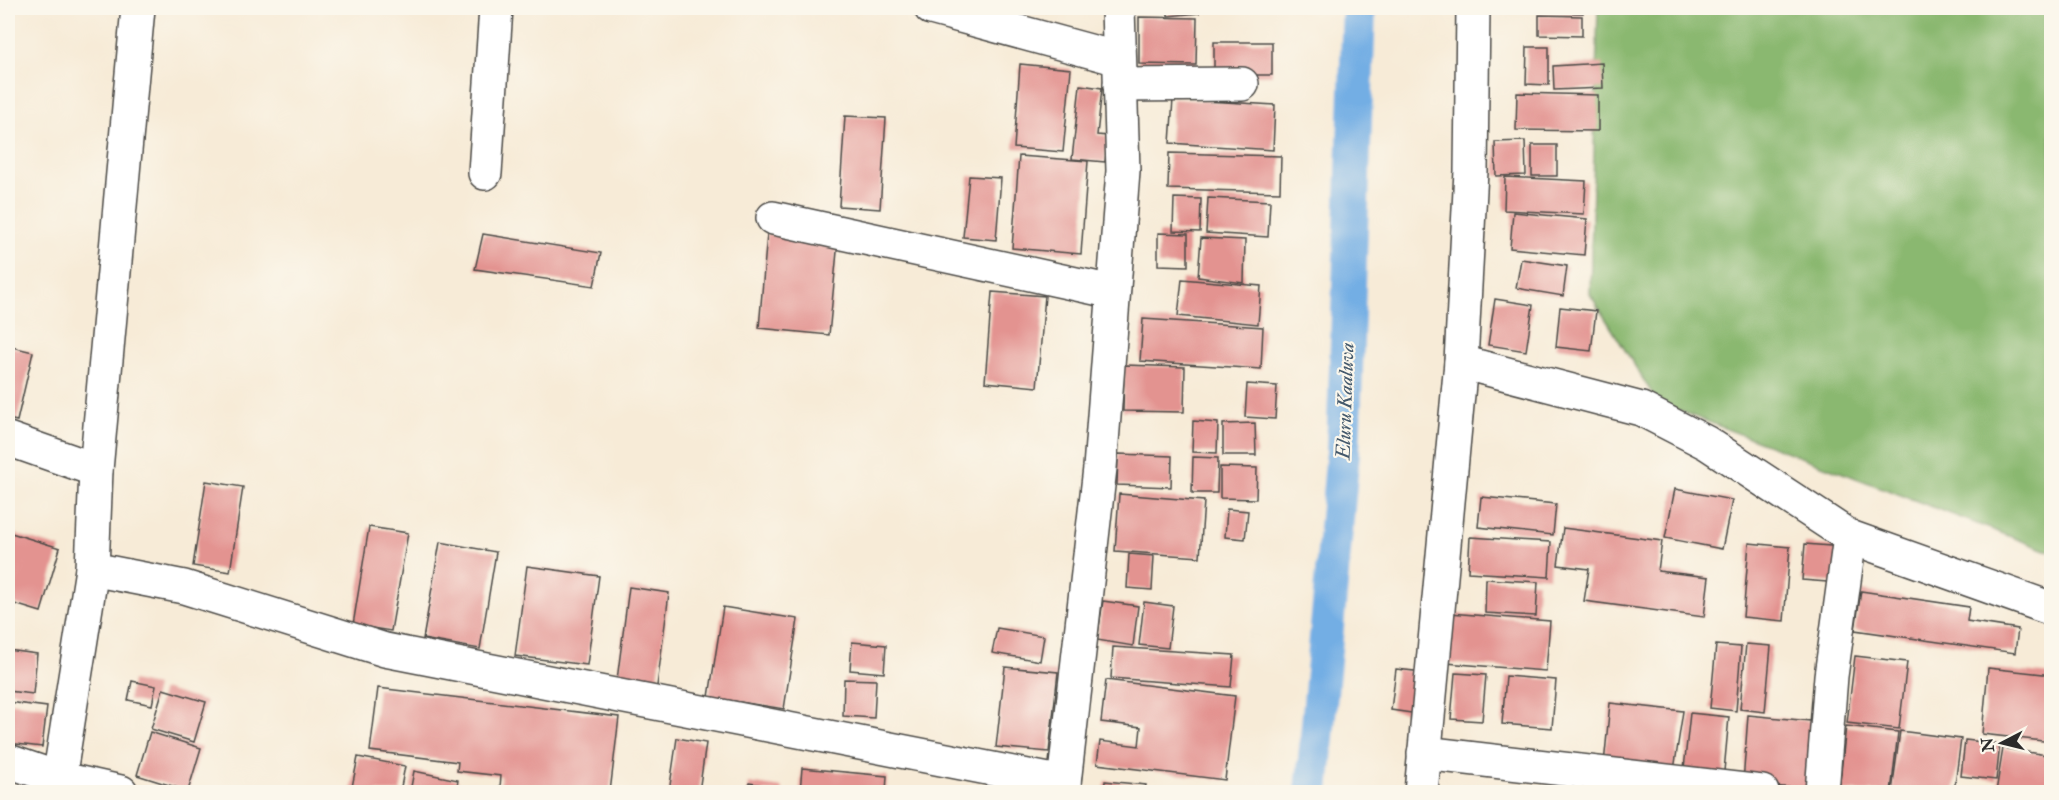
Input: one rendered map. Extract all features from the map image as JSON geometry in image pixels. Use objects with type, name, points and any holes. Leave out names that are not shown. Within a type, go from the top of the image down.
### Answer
[{"type":"street","points":[[58,785],[92,569],[96,471],[138,8]]},
{"type":"street","points":[[485,173],[496,8]]},
{"type":"street","points":[[931,8],[1120,72],[1242,84]]},
{"type":"street","points":[[92,569],[184,587],[384,650],[1063,788],[1100,468],[1123,171],[1118,8]]},
{"type":"street","points":[[1421,792],[1461,362],[1471,171],[1473,8]]},
{"type":"street","points":[[773,218],[1113,292]]},
{"type":"street","points":[[1461,362],[1641,409],[1707,443],[1850,537],[2052,609]]},
{"type":"street","points":[[8,439],[96,471]]},
{"type":"street","points":[[1822,792],[1831,676],[1850,537]]},
{"type":"street","points":[[1424,753],[1762,792]]},
{"type":"street","points":[[8,761],[58,785],[121,792]]},
{"type":"green space","points":[[1598,8],[2051,8],[2051,552],[1658,403],[1590,294]]},
{"type":"building","points":[[1035,8],[1068,8],[1068,11],[1035,13]]},
{"type":"building","points":[[1168,8],[1199,8],[1199,13],[1168,16]]},
{"type":"building","points":[[1537,8],[1583,8],[1583,13],[1537,12]]},
{"type":"building","points":[[1539,15],[1582,16],[1582,36],[1539,35]]},
{"type":"building","points":[[1139,17],[1197,18],[1196,65],[1139,64]]},
{"type":"building","points":[[1214,42],[1272,42],[1272,75],[1214,75]]},
{"type":"building","points":[[1527,47],[1549,47],[1549,85],[1526,84]]},
{"type":"building","points":[[1602,63],[1603,88],[1554,90],[1553,66]]},
{"type":"building","points":[[1020,64],[1071,69],[1063,152],[1014,148]]},
{"type":"building","points":[[1080,85],[1102,88],[1097,135],[1108,136],[1105,162],[1072,159]]},
{"type":"building","points":[[1517,93],[1598,95],[1598,131],[1516,130]]},
{"type":"building","points":[[1173,99],[1275,105],[1273,150],[1170,143]]},
{"type":"building","points":[[845,116],[886,118],[880,209],[839,206]]},
{"type":"building","points":[[1525,141],[1526,175],[1496,176],[1495,142]]},
{"type":"building","points":[[1532,145],[1557,145],[1557,176],[1532,176]]},
{"type":"building","points":[[1169,153],[1281,156],[1280,192],[1168,189]]},
{"type":"building","points":[[1019,156],[1088,161],[1081,254],[1012,248]]},
{"type":"building","points":[[969,176],[1001,178],[996,240],[963,237]]},
{"type":"building","points":[[1505,177],[1586,181],[1584,214],[1504,210]]},
{"type":"building","points":[[1174,198],[1201,199],[1200,232],[1173,231]]},
{"type":"building","points":[[1208,198],[1270,201],[1268,237],[1206,233]]},
{"type":"building","points":[[1513,212],[1587,219],[1584,255],[1510,248]]},
{"type":"building","points":[[1158,233],[1188,234],[1188,266],[1158,265]]},
{"type":"building","points":[[483,234],[601,253],[594,286],[475,269]]},
{"type":"building","points":[[767,234],[838,241],[829,335],[759,328]]},
{"type":"building","points":[[1201,238],[1245,240],[1244,283],[1198,277]]},
{"type":"building","points":[[1521,259],[1567,266],[1563,296],[1516,288]]},
{"type":"building","points":[[1182,279],[1261,286],[1258,324],[1178,316]]},
{"type":"building","points":[[992,292],[1045,296],[1037,387],[985,382]]},
{"type":"building","points":[[1495,299],[1533,305],[1526,351],[1488,345]]},
{"type":"building","points":[[1560,307],[1596,311],[1591,351],[1556,347]]},
{"type":"building","points":[[1143,319],[1263,327],[1261,369],[1140,361]]},
{"type":"building","points":[[8,346],[33,352],[17,421],[8,419]]},
{"type":"building","points":[[1124,365],[1185,367],[1184,412],[1123,411]]},
{"type":"building","points":[[1247,384],[1277,386],[1275,419],[1245,417]]},
{"type":"building","points":[[1193,421],[1218,423],[1217,453],[1192,452]]},
{"type":"building","points":[[1255,423],[1256,455],[1223,455],[1223,424]]},
{"type":"building","points":[[1118,454],[1172,456],[1171,487],[1117,485]]},
{"type":"building","points":[[1193,457],[1218,458],[1217,493],[1192,493]]},
{"type":"building","points":[[1220,467],[1257,468],[1256,499],[1220,498]]},
{"type":"building","points":[[206,481],[243,487],[230,572],[193,566]]},
{"type":"building","points":[[1675,489],[1732,500],[1722,549],[1665,538]]},
{"type":"building","points":[[1119,494],[1204,501],[1200,557],[1115,551]]},
{"type":"building","points":[[1481,497],[1556,504],[1553,535],[1478,527]]},
{"type":"building","points":[[1227,509],[1248,511],[1245,539],[1225,537]]},
{"type":"building","points":[[369,527],[408,533],[391,631],[353,625]]},
{"type":"building","points":[[1563,528],[1662,541],[1658,571],[1709,577],[1704,617],[1584,601],[1589,569],[1558,565]]},
{"type":"building","points":[[8,532],[60,548],[41,612],[8,602]]},
{"type":"building","points":[[1470,537],[1551,542],[1549,577],[1468,572]]},
{"type":"building","points":[[440,542],[496,552],[480,649],[423,639]]},
{"type":"building","points":[[1749,543],[1790,547],[1784,621],[1743,617]]},
{"type":"building","points":[[1805,544],[1843,547],[1840,583],[1802,580]]},
{"type":"building","points":[[1129,554],[1154,556],[1152,590],[1127,588]]},
{"type":"building","points":[[527,566],[599,576],[587,665],[515,656]]},
{"type":"building","points":[[1486,579],[1538,582],[1536,616],[1485,613]]},
{"type":"building","points":[[629,587],[669,593],[657,686],[617,680]]},
{"type":"building","points":[[1861,591],[1969,607],[1967,621],[2018,629],[2015,653],[1855,630]]},
{"type":"building","points":[[1103,601],[1138,606],[1133,646],[1097,640]]},
{"type":"building","points":[[1144,602],[1173,606],[1168,648],[1139,645]]},
{"type":"building","points":[[723,607],[798,619],[784,709],[709,697]]},
{"type":"building","points":[[1450,613],[1550,621],[1546,671],[1446,663]]},
{"type":"building","points":[[997,628],[1044,636],[1040,661],[992,653]]},
{"type":"building","points":[[852,642],[886,645],[884,673],[850,670]]},
{"type":"building","points":[[1746,644],[1771,646],[1765,712],[1740,709]]},
{"type":"building","points":[[1716,645],[1741,647],[1736,711],[1710,708]]},
{"type":"building","points":[[1113,647],[1234,655],[1231,687],[1111,678]]},
{"type":"building","points":[[8,650],[37,654],[33,694],[8,691]]},
{"type":"building","points":[[1855,656],[1907,662],[1899,729],[1847,723]]},
{"type":"building","points":[[1005,667],[1058,672],[1049,752],[996,747]]},
{"type":"building","points":[[1988,668],[2052,675],[2052,742],[1982,734]]},
{"type":"building","points":[[1396,669],[1423,672],[1418,714],[1391,710]]},
{"type":"building","points":[[1455,673],[1486,675],[1482,721],[1451,719]]},
{"type":"building","points":[[1506,676],[1556,680],[1552,728],[1502,724]]},
{"type":"building","points":[[844,679],[876,680],[874,718],[843,716]]},
{"type":"building","points":[[1106,680],[1235,696],[1225,780],[1097,764],[1100,741],[1139,746],[1141,727],[1101,722]]},
{"type":"building","points":[[132,681],[156,686],[152,705],[128,700]]},
{"type":"building","points":[[378,688],[619,717],[610,792],[548,792],[500,787],[501,776],[457,771],[458,762],[370,751]]},
{"type":"building","points":[[163,689],[206,702],[194,742],[151,729]]},
{"type":"building","points":[[8,702],[47,707],[42,747],[8,743]]},
{"type":"building","points":[[1610,703],[1683,711],[1674,770],[1604,764]]},
{"type":"building","points":[[1690,713],[1729,717],[1723,782],[1683,778]]},
{"type":"building","points":[[1748,715],[1821,722],[1814,790],[1743,783]]},
{"type":"building","points":[[1846,726],[1898,732],[1891,792],[1839,791]]},
{"type":"building","points":[[1900,731],[1961,739],[1954,792],[1892,792]]},
{"type":"building","points":[[150,732],[201,748],[188,791],[137,775]]},
{"type":"building","points":[[677,738],[706,743],[699,792],[669,792]]},
{"type":"building","points":[[1965,740],[2000,744],[1996,780],[1961,776]]},
{"type":"building","points":[[2003,748],[2052,756],[2052,792],[1996,792]]},
{"type":"building","points":[[358,757],[405,766],[400,792],[351,792]]},
{"type":"building","points":[[802,768],[887,776],[886,792],[800,792]]},
{"type":"building","points":[[414,771],[458,780],[456,792],[410,792]]},
{"type":"building","points":[[1105,781],[1146,785],[1145,792],[1104,792]]},
{"type":"building","points":[[749,783],[782,788],[782,792],[748,792]]},
{"type":"waterway","name":"Eluru Kaaluva","points":[[1312,792],[1343,452],[1359,8]]}]
